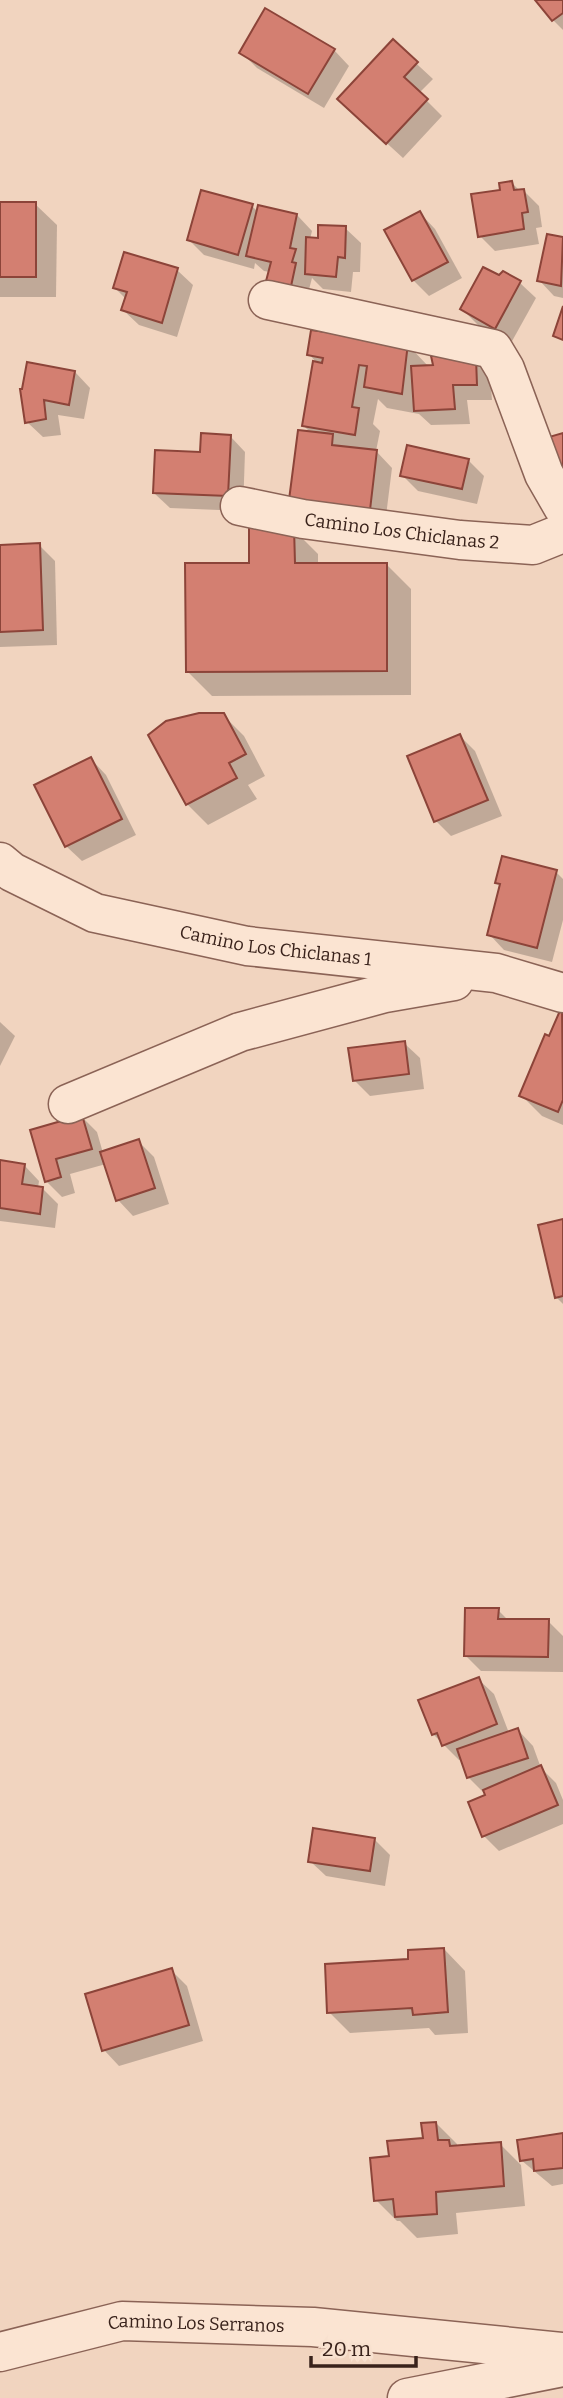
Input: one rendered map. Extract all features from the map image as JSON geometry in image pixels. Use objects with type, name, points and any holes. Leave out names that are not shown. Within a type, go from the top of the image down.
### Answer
[{"type":"street","points":[[268,300],[493,349],[505,369],[544,474],[563,507]]},
{"type":"street","name":"Camino Los Chiclanas 2","points":[[240,506],[303,519],[460,540],[533,545],[563,533]]},
{"type":"street","name":"Camino Los Chiclanas 1","points":[[0,862],[12,872],[95,913],[247,946],[496,973],[563,993]]},
{"type":"street","points":[[68,1104],[240,1032],[385,993],[496,973]]},
{"type":"street","name":"Camino Los Serranos","points":[[0,2352],[122,2321],[313,2327],[563,2352]]},
{"type":"street","points":[[407,2398],[563,2367]]},
{"type":"building","points":[[535,0],[563,0],[563,13],[552,21]]},
{"type":"building","points":[[265,8],[335,49],[308,94],[239,53]]},
{"type":"building","points":[[393,39],[418,62],[404,77],[428,99],[386,144],[337,99]]},
{"type":"building","points":[[512,181],[514,190],[524,189],[528,212],[522,213],[524,229],[478,237],[471,194],[500,190],[499,183]]},
{"type":"building","points":[[201,190],[253,204],[238,255],[187,240]]},
{"type":"building","points":[[0,202],[36,202],[36,277],[0,277]]},
{"type":"building","points":[[258,205],[297,214],[290,248],[296,249],[292,262],[296,263],[290,291],[265,285],[271,262],[246,256]]},
{"type":"building","points":[[420,211],[448,262],[412,281],[384,230]]},
{"type":"building","points":[[318,225],[346,226],[345,258],[338,257],[336,277],[305,274],[306,237],[318,238]]},
{"type":"building","points":[[547,234],[563,237],[561,286],[537,281]]},
{"type":"building","points":[[124,252],[178,268],[162,323],[121,310],[127,292],[113,288]]},
{"type":"building","points":[[483,267],[499,275],[503,271],[521,281],[495,329],[460,309]]},
{"type":"building","points":[[563,306],[563,340],[553,336]]},
{"type":"building","points":[[311,330],[408,343],[402,394],[364,387],[367,366],[359,365],[352,407],[359,408],[355,435],[302,426],[313,361],[322,363],[323,358],[307,355]]},
{"type":"building","points":[[458,355],[476,358],[477,385],[453,385],[455,409],[414,411],[411,366],[433,365],[431,356]]},
{"type":"building","points":[[27,362],[75,371],[69,405],[44,400],[46,419],[25,423],[20,389]]},
{"type":"building","points":[[298,430],[333,434],[332,445],[377,450],[370,510],[289,500]]},
{"type":"building","points":[[201,433],[231,435],[228,496],[153,493],[155,450],[200,452]]},
{"type":"building","points":[[563,433],[563,479],[542,439]]},
{"type":"building","points":[[407,445],[469,459],[462,489],[400,476]]},
{"type":"building","points":[[249,527],[294,527],[295,563],[387,563],[387,671],[186,672],[185,563],[249,563]]},
{"type":"building","points":[[40,543],[43,630],[0,632],[0,545]]},
{"type":"building","points":[[199,713],[224,713],[246,754],[229,763],[237,778],[186,805],[148,735],[166,721]]},
{"type":"building","points":[[460,734],[488,800],[434,822],[407,756]]},
{"type":"building","points":[[91,757],[122,819],[65,847],[34,785]]},
{"type":"building","points":[[502,856],[557,870],[537,948],[487,935],[500,884],[495,883]]},
{"type":"building","points":[[562,1006],[563,1100],[558,1112],[519,1096],[545,1034],[549,1036]]},
{"type":"building","points":[[405,1041],[409,1074],[353,1081],[348,1048]]},
{"type":"building","points":[[82,1115],[92,1149],[56,1159],[61,1177],[45,1182],[30,1130]]},
{"type":"building","points":[[139,1139],[155,1188],[116,1201],[100,1152]]},
{"type":"building","points":[[0,1160],[25,1164],[22,1184],[43,1187],[40,1214],[0,1208]]},
{"type":"building","points":[[563,1219],[563,1296],[555,1298],[538,1225]]},
{"type":"building","points":[[465,1608],[499,1608],[498,1619],[549,1619],[548,1657],[464,1656]]},
{"type":"building","points":[[479,1677],[497,1724],[442,1746],[437,1733],[432,1735],[418,1700]]},
{"type":"building","points":[[518,1728],[528,1758],[467,1778],[457,1749]]},
{"type":"building","points":[[541,1765],[558,1805],[482,1837],[468,1802],[485,1795],[483,1790]]},
{"type":"building","points":[[313,1828],[375,1838],[370,1871],[308,1862]]},
{"type":"building","points":[[444,1948],[448,2012],[413,2015],[412,2008],[327,2013],[325,1964],[408,1959],[408,1950]]},
{"type":"building","points":[[172,1968],[189,2025],[102,2051],[85,1994]]},
{"type":"building","points":[[436,2122],[438,2140],[449,2140],[450,2146],[501,2142],[504,2186],[436,2192],[437,2214],[395,2217],[393,2199],[374,2201],[370,2158],[389,2156],[387,2141],[423,2138],[421,2123]]},
{"type":"building","points":[[563,2133],[563,2168],[534,2171],[533,2159],[520,2161],[517,2140]]}]
